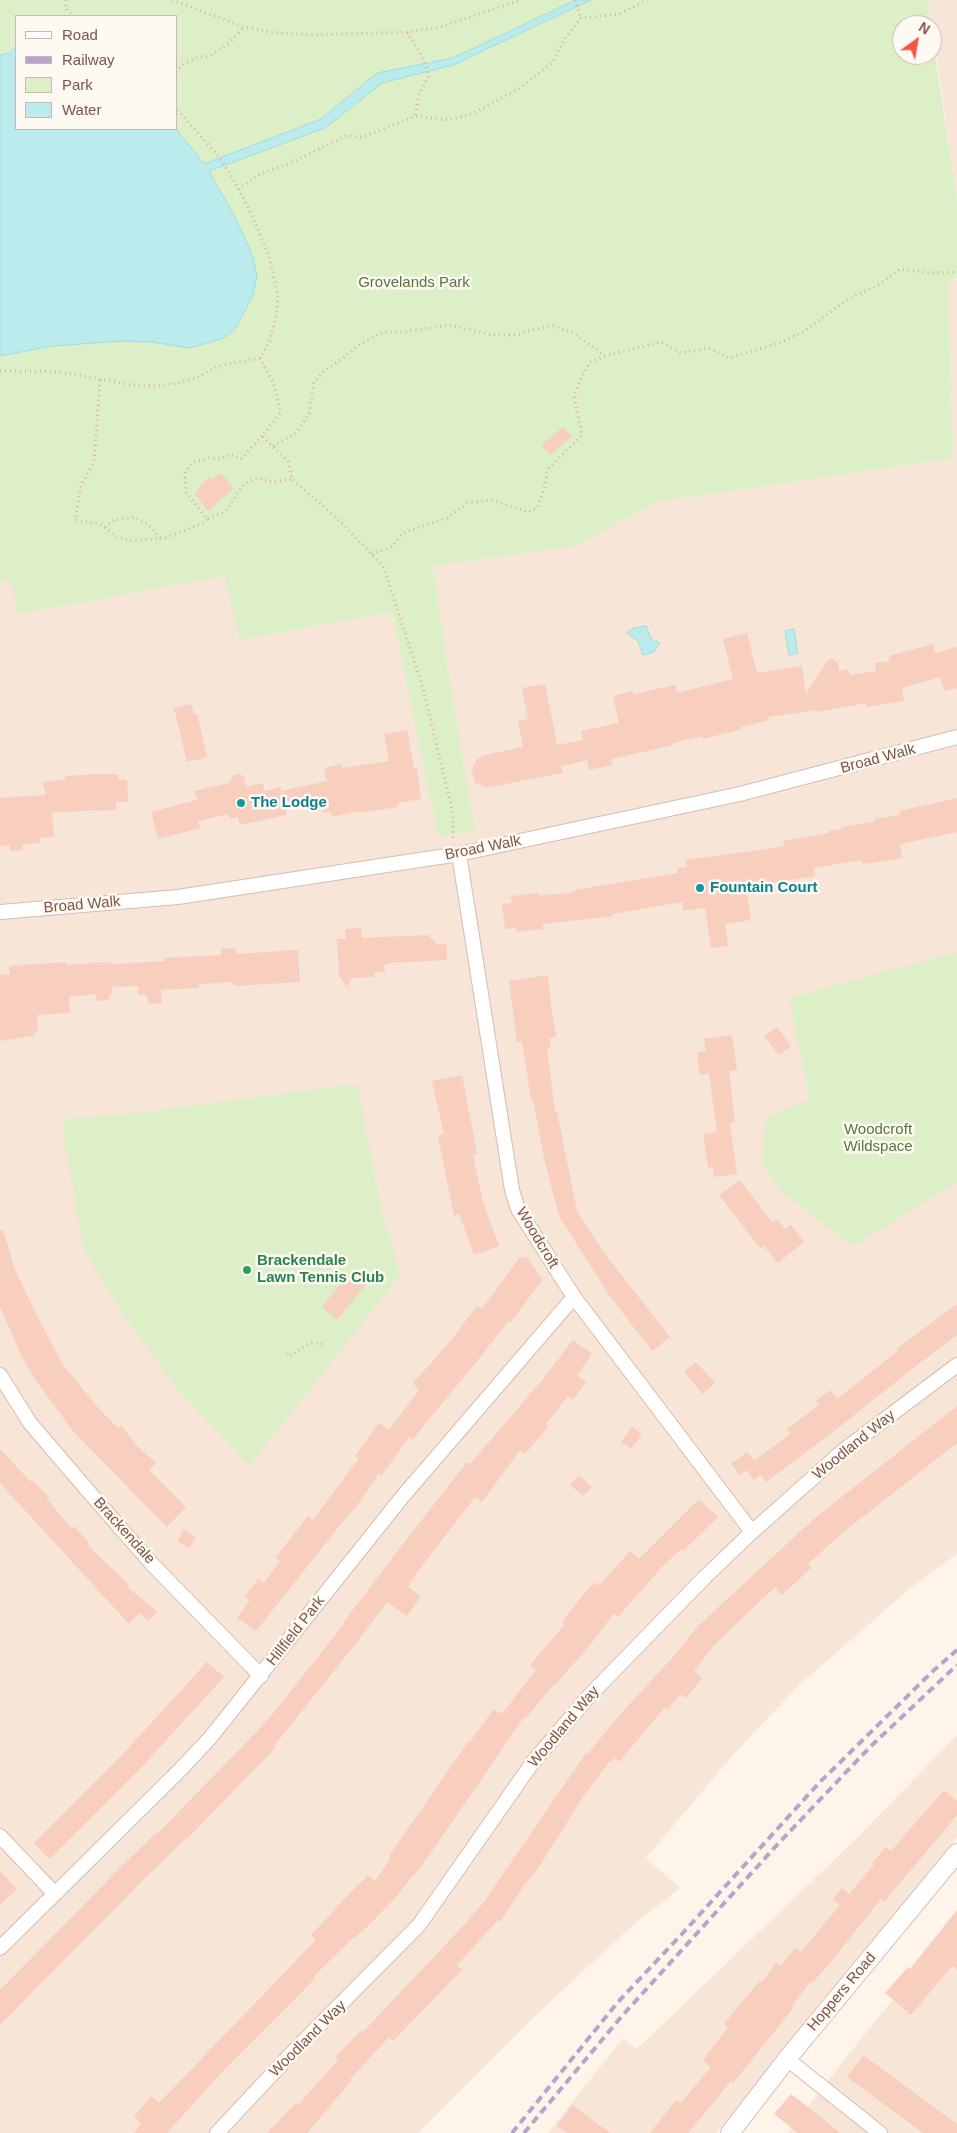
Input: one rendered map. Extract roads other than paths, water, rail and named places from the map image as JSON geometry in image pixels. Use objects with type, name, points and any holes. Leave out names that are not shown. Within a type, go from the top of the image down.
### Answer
[{"type":"street","name":"Broad Walk","points":[[0,912],[178,897],[456,854],[740,794],[957,737]]},
{"type":"street","name":"Woodcroft","points":[[456,854],[512,1190],[518,1209],[574,1297],[752,1532]]},
{"type":"street","name":"Hillfield Park","points":[[0,1948],[210,1738],[403,1496],[574,1297]]},
{"type":"street","name":"Woodland Way","points":[[217,2133],[290,2055],[419,1925],[533,1762],[589,1696],[705,1577],[752,1532],[844,1450],[957,1365]]},
{"type":"street","name":"Brackendale","points":[[0,1375],[30,1423],[95,1499],[165,1577],[261,1676]]},
{"type":"street","points":[[0,1836],[55,1894]]},
{"type":"street","name":"Hoppers Road","points":[[730,2133],[787,2058],[957,1853]]},
{"type":"street","points":[[787,2058],[880,2133]]},
{"type":"water","points":[[575,0],[591,0],[453,65],[382,83],[325,128],[209,171],[237,221],[253,257],[257,276],[253,295],[236,328],[222,339],[189,348],[152,342],[122,341],[52,346],[0,356],[0,55],[10,53],[15,48],[15,130],[177,130],[204,164],[321,119],[377,73],[453,58]]},
{"type":"water","points":[[646,626],[651,639],[660,643],[654,652],[643,655],[638,641],[627,633],[633,628]]},
{"type":"water","points":[[794,629],[798,653],[789,655],[785,631]]},
{"type":"railway","points":[[512,2133],[618,2002],[819,1783],[933,1671],[957,1650]]},
{"type":"railway","points":[[524,2133],[622,2016],[776,1846],[870,1747],[957,1665]]},
{"type":"place","name":"The Lodge","points":[[241,803]]},
{"type":"place","name":"Fountain Court","points":[[700,888]]},
{"type":"place","name":"Brackendale Lawn Tennis Club","points":[[247,1270]]},
{"type":"park label","name":"Grovelands Park","points":[[414,283]]},
{"type":"park label","name":"Woodcroft Wildspace","points":[[878,1138]]}]
